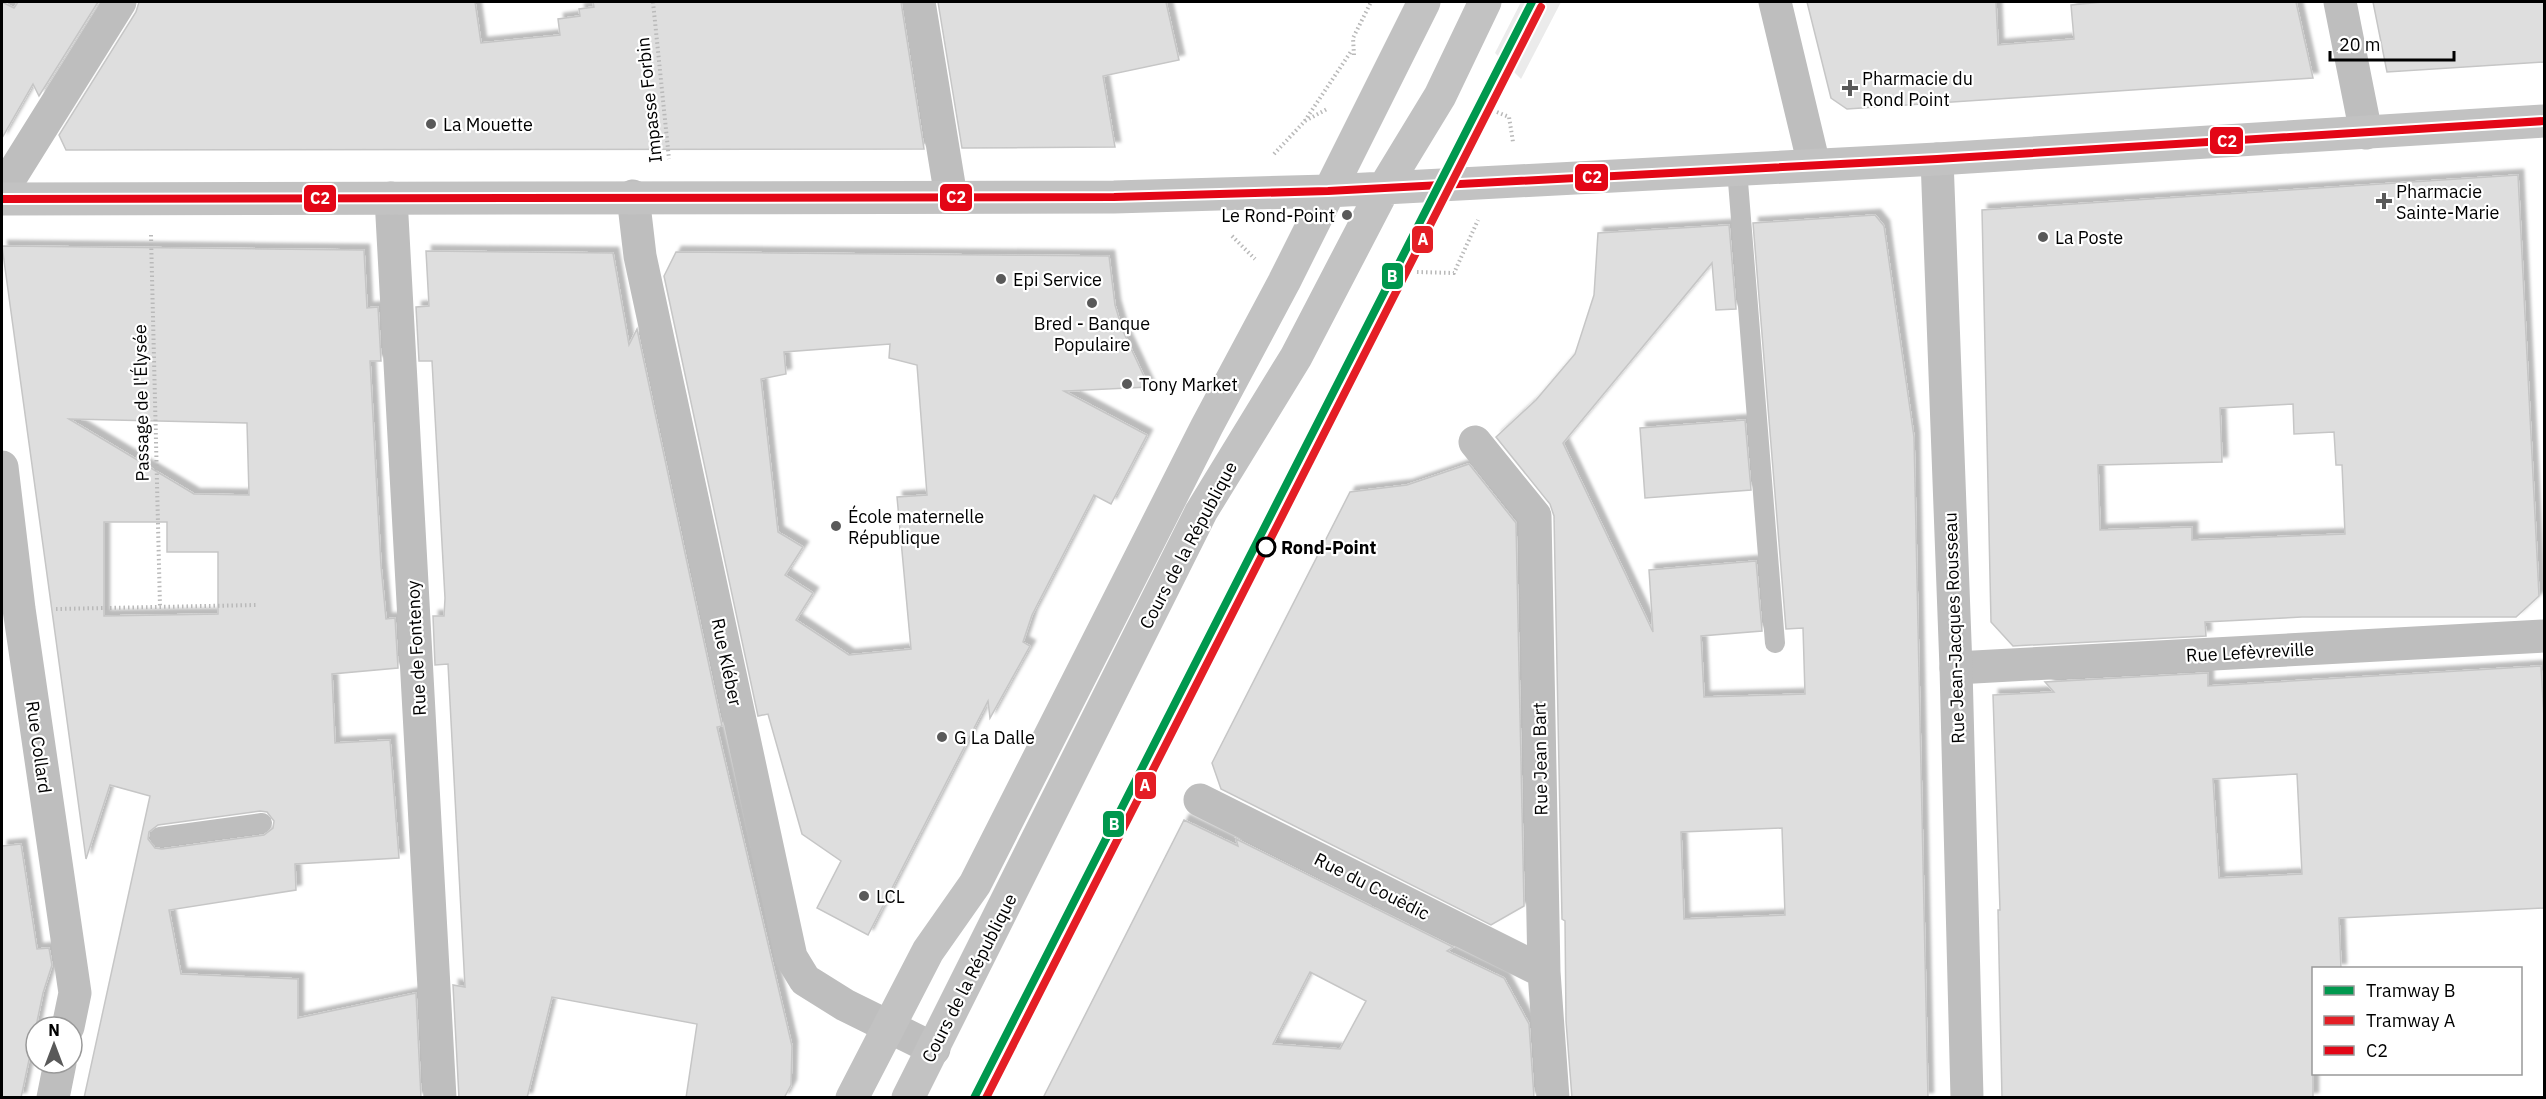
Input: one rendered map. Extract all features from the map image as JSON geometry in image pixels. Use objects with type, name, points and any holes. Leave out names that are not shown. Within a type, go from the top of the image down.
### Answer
[{"type":"main road","name":"Cours de la République","points":[[852,1098],[928,951],[975,884],[1207,426],[1284,282],[1424,2]]},
{"type":"main road","name":"Cours de la République","points":[[908,1098],[1202,512],[1296,357],[1384,188],[1440,96],[1485,2]]},
{"type":"main road","points":[[2,199],[633,196],[1126,197],[1328,191],[1937,159],[2544,121]]},
{"type":"street","points":[[2,191],[120,2]]},
{"type":"street","points":[[919,2],[951,197]]},
{"type":"street","points":[[1775,2],[1814,165]]},
{"type":"street","points":[[2340,2],[2366,133]]},
{"type":"street","name":"Rue Jean-Jacques Rousseau","points":[[1937,159],[1956,668],[1967,1098]]},
{"type":"street","name":"Rue Kléber","points":[[633,196],[640,256],[791,957],[806,980],[845,1005],[934,1049]]},
{"type":"street","name":"Rue de Fontenoy","points":[[391,198],[440,1098]]},
{"type":"street","name":"Rue Jean Bart","points":[[1474,442],[1535,516],[1544,972],[1553,1098]]},
{"type":"street","name":"Rue Collard","points":[[2,467],[19,609],[75,993],[70,1015]]},
{"type":"street","name":"Rue Lefèvreville","points":[[1956,668],[2544,636]]},
{"type":"street","name":"Rue du Couëdic","points":[[1200,800],[1544,972]]},
{"type":"street","points":[[53,1098],[58,1075]]},
{"type":"lane","points":[[1737,169],[1775,643]]},
{"type":"lane","points":[[160,837],[262,823]]},
{"type":"path","name":"Impasse Forbin","points":[[652,2],[672,196]]},
{"type":"path","points":[[1267,161],[1304,122],[1352,50],[1353,38],[1371,2]]},
{"type":"path","points":[[1497,112],[1509,117],[1513,142]]},
{"type":"path","name":"Passage de l'Élysée","points":[[150,198],[160,607]]},
{"type":"path","points":[[1417,272],[1454,273],[1479,219]]},
{"type":"path","points":[[1232,236],[1258,262]]},
{"type":"path","points":[[19,609],[256,605]]},
{"type":"shaded area","points":[[1521,2],[1561,2],[1521,79],[1495,53]]},
{"type":"building","points":[[2,2],[14,8],[18,2],[98,2],[39,96],[33,84],[2,138]]},
{"type":"building","points":[[139,2],[475,2],[481,43],[560,35],[558,19],[580,16],[579,9],[594,7],[593,2],[901,2],[924,149],[66,150],[59,135],[136,12]]},
{"type":"building","points":[[938,2],[1166,2],[1179,60],[1103,76],[1115,147],[962,148]]},
{"type":"building","points":[[1807,2],[1996,2],[1998,45],[2074,39],[2071,5],[2103,2],[2296,2],[2313,78],[1847,109],[1831,98]]},
{"type":"building","points":[[2373,2],[2544,2],[2544,62],[2387,72]]},
{"type":"building","points":[[2518,175],[2539,596],[2516,617],[2302,617],[2205,622],[2206,636],[2013,646],[1991,622],[1982,210]],"holes":[[[2293,404],[2294,434],[2334,432],[2336,465],[2342,465],[2345,534],[2192,540],[2192,527],[2100,530],[2098,465],[2222,462],[2220,408]]]},
{"type":"building","points":[[1875,215],[1884,226],[1914,437],[1928,1098],[1572,1098],[1566,1021],[1565,921],[1562,919],[1554,516],[1550,504],[1496,437],[1536,400],[1575,354],[1594,295],[1598,233],[1729,225],[1736,309],[1716,310],[1712,263],[1563,443],[1653,632],[1649,570],[1756,561],[1762,631],[1701,636],[1704,697],[1805,694],[1803,628],[1786,629],[1753,223]],"holes":[[[1782,828],[1785,915],[1684,919],[1681,832]]]},
{"type":"building","points":[[2,246],[364,250],[367,308],[378,307],[381,361],[370,361],[381,566],[386,619],[395,618],[398,668],[332,674],[335,743],[390,740],[399,858],[295,864],[296,890],[169,910],[181,974],[298,979],[298,1018],[416,993],[421,1098],[84,1098],[150,796],[110,785],[86,859]],"holes":[[[69,419],[247,423],[249,495],[194,494]],[[104,522],[167,522],[167,552],[218,552],[218,614],[104,616]],[[260,811],[267,812],[274,821],[273,828],[264,835],[162,849],[155,848],[148,839],[149,832],[158,825]]]},
{"type":"building","points":[[426,251],[613,253],[629,345],[637,329],[722,726],[717,727],[792,1046],[791,1085],[784,1098],[686,1098],[697,1024],[552,997],[527,1098],[459,1098],[453,985],[465,987],[448,664],[435,665],[433,616],[444,616],[445,598],[432,361],[419,361],[416,307],[429,306]]},
{"type":"building","points":[[676,252],[1109,256],[1115,305],[1122,329],[1149,387],[1064,391],[1147,435],[1111,504],[1094,495],[1032,615],[1023,642],[1030,646],[990,718],[988,701],[868,935],[817,908],[841,861],[802,834],[768,714],[758,716],[664,276]],"holes":[[[890,344],[889,358],[917,365],[927,495],[897,497],[911,649],[849,655],[796,620],[813,593],[785,575],[803,547],[778,532],[761,379],[786,374],[784,352]]]},
{"type":"building","points":[[1745,420],[1751,490],[1645,498],[1640,428]]},
{"type":"building","points":[[1469,464],[1516,523],[1524,906],[1491,925],[1221,789],[1212,763],[1350,492],[1407,485]]},
{"type":"building","points":[[2541,666],[2544,718],[2544,908],[2339,918],[2341,967],[2312,967],[2313,1098],[2002,1098],[1998,910],[2000,910],[1993,695],[2054,692],[2045,682],[2208,673],[2208,686]],"holes":[[[2297,774],[2302,874],[2219,878],[2213,779]]]},
{"type":"building","points":[[1184,820],[1238,846],[1236,839],[1453,947],[1447,951],[1504,978],[1529,1024],[1534,1098],[1043,1098]],"holes":[[[1310,972],[1366,1001],[1340,1049],[1273,1044]]]},
{"type":"building","points":[[21,844],[37,949],[49,948],[52,965],[38,1015],[24,1015],[24,1075],[26,1075],[21,1098],[2,1098],[2,846]]},
{"type":"tram line","name":"B","points":[[974,1098],[1532,2]]},
{"type":"tram line","name":"A","points":[[986,1098],[1541,7]]},
{"type":"transit line","name":"C2","points":[[2,199],[1114,197],[1328,191],[1937,159],[2544,121]]},
{"type":"place","name":"Pharmacie du Rond Point","points":[[1850,88]]},
{"type":"place","name":"La Mouette","points":[[431,124]]},
{"type":"place","name":"Pharmacie Sainte-Marie","points":[[2384,201]]},
{"type":"place","name":"Le Rond-Point","points":[[1347,215]]},
{"type":"place","name":"La Poste","points":[[2043,237]]},
{"type":"place","name":"Epi Service","points":[[1001,279]]},
{"type":"place","name":"Bred - Banque Populaire","points":[[1092,303]]},
{"type":"place","name":"Tony Market","points":[[1127,384]]},
{"type":"place","name":"École maternelle République","points":[[836,526]]},
{"type":"place","name":"Rond-Point","points":[[1266,547]]},
{"type":"place","name":"G La Dalle","points":[[942,737]]},
{"type":"place","name":"LCL","points":[[864,896]]}]
